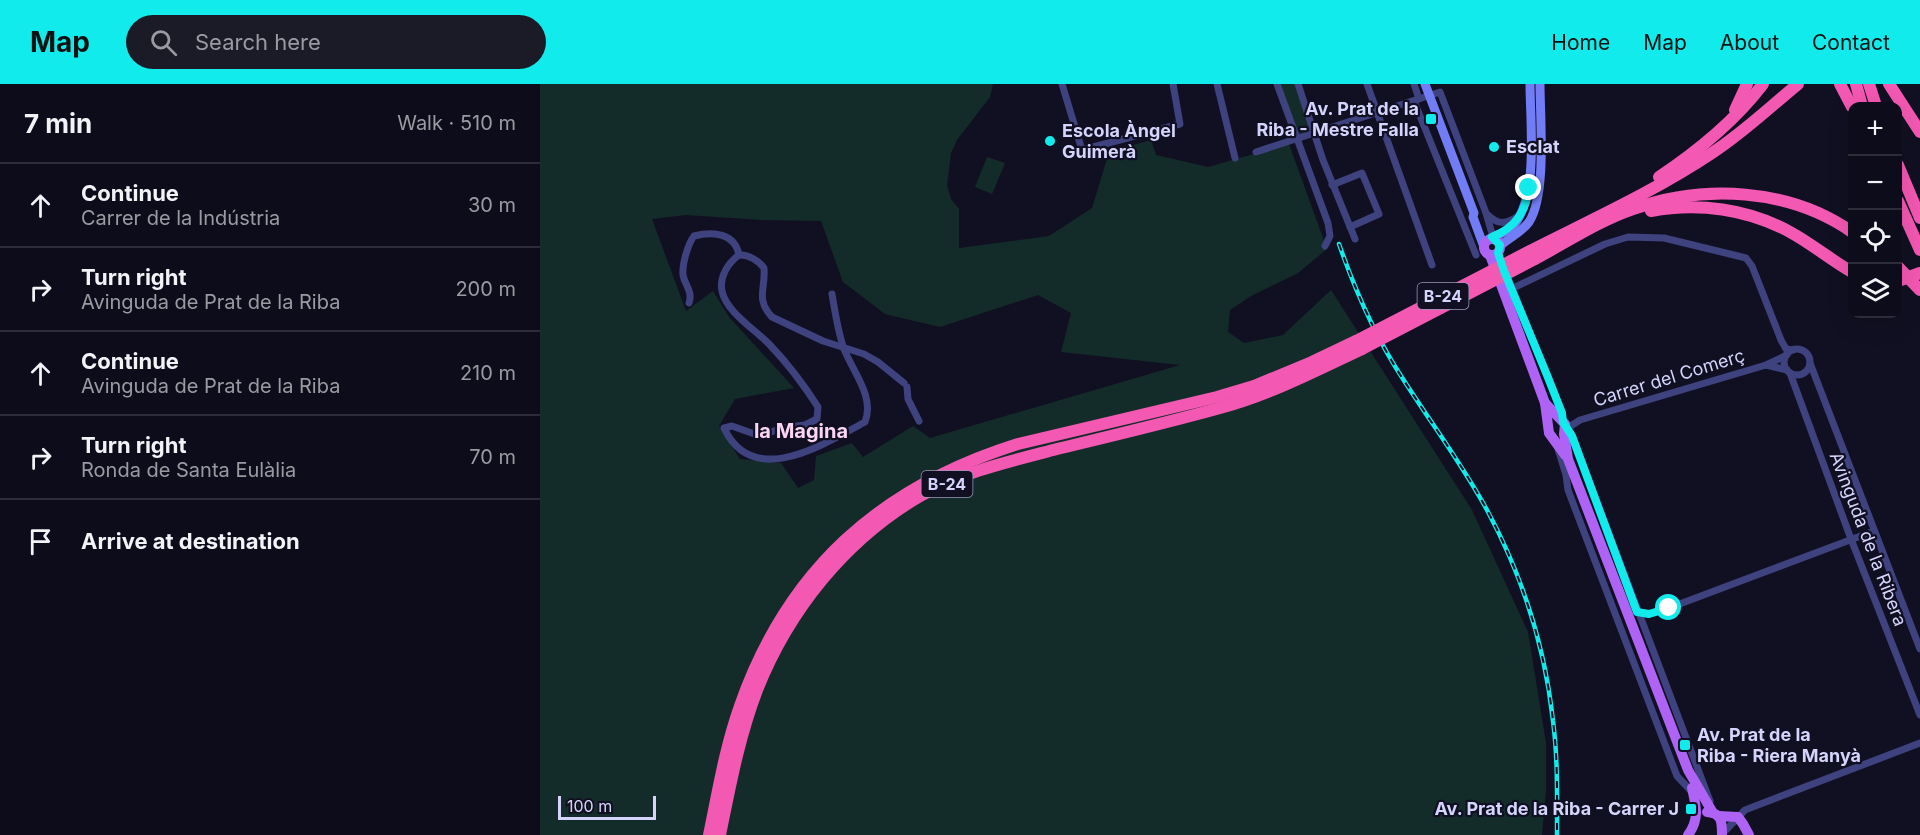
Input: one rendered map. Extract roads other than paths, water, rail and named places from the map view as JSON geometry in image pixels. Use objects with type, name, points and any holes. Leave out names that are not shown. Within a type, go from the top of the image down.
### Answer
[{"type":"highway","points":[[1691,155],[1729,118],[1747,84]]},
{"type":"highway","points":[[1533,255],[1584,217],[1656,178],[1691,155],[1737,116],[1762,84]]},
{"type":"highway","name":"B-24","points":[[720,835],[745,727],[757,691],[778,645],[800,608],[821,582],[845,555],[888,517],[922,495],[992,466],[1222,408],[1288,383],[1533,255],[1607,211],[1675,176],[1738,135],[1798,84]]},
{"type":"highway","points":[[1840,84],[1849,102]]},
{"type":"highway","points":[[1856,84],[1861,102]]},
{"type":"highway","points":[[1869,84],[1875,102]]},
{"type":"highway","points":[[1889,84],[1920,132]]},
{"type":"highway","points":[[1902,175],[1920,218]]},
{"type":"highway","points":[[1569,242],[1632,209],[1684,196],[1715,193],[1780,200],[1818,213],[1848,230]]},
{"type":"highway","points":[[1569,242],[1634,215],[1650,211],[1683,207],[1714,208],[1746,214],[1781,227],[1848,269]]},
{"type":"highway","points":[[1902,210],[1920,250]]},
{"type":"highway","name":"B-24","points":[[1533,255],[1569,242]]},
{"type":"highway","points":[[1902,271],[1920,290]]},
{"type":"highway","points":[[1902,280],[1920,273]]},
{"type":"highway","name":"B-24","points":[[709,835],[735,723],[763,648],[812,575],[842,544],[881,510],[944,472],[991,453],[1245,388],[1359,345]]},
{"type":"main road","points":[[1425,84],[1421,98],[1474,213],[1473,217],[1491,247],[1545,403],[1559,430],[1568,459],[1688,770],[1696,804],[1694,829]]},
{"type":"main road","points":[[1491,247],[1520,215],[1528,198],[1530,84]]},
{"type":"main road","points":[[1491,247],[1524,228],[1532,217],[1536,204],[1540,173],[1540,84]]},
{"type":"main road","points":[[1688,770],[1723,824],[1723,833],[1737,830],[1743,835]]},
{"type":"main road","points":[[1694,829],[1706,813],[1716,814],[1738,817],[1749,835]]},
{"type":"street","points":[[1062,84],[1082,150],[1180,124],[1173,84]]},
{"type":"street","points":[[1217,84],[1235,158]]},
{"type":"street","points":[[1277,84],[1328,223],[1330,236],[1325,246]]},
{"type":"street","points":[[1298,84],[1332,185],[1355,239]]},
{"type":"street","points":[[1367,84],[1432,265]]},
{"type":"street","points":[[1414,84],[1511,289],[1551,385],[1562,413],[1559,430],[1568,490],[1676,773],[1681,782],[1693,793]]},
{"type":"street","points":[[1256,152],[1440,92],[1486,213],[1491,247]]},
{"type":"street","points":[[1332,185],[1362,173],[1379,214],[1350,226]]},
{"type":"street","points":[[1486,213],[1501,223],[1509,222],[1520,215]]},
{"type":"street","points":[[689,303],[691,294],[683,270],[694,236],[708,233],[721,234],[737,248],[739,255]]},
{"type":"street","points":[[1511,289],[1616,240],[1641,236],[1664,238],[1746,258],[1752,266],[1786,349],[1790,352],[1805,352],[1810,363],[1801,375],[1788,371],[1784,362],[1790,352]]},
{"type":"street","points":[[831,294],[844,349],[861,384],[869,411],[865,422],[820,446],[794,456],[770,460],[749,456],[736,447],[724,428],[732,426],[760,436],[782,428],[805,425],[817,419],[818,407],[789,367],[770,345],[740,318],[724,297],[721,286],[723,275],[739,255],[753,258],[765,268],[762,300],[765,310],[772,317],[844,349],[864,354],[878,362],[906,385],[908,399],[919,421]]},
{"type":"street","name":"Carrer del Comerç","points":[[1559,430],[1580,420],[1766,365],[1790,352]]},
{"type":"street","name":"Avinguda de la Ribera","points":[[1810,363],[1920,649]]},
{"type":"street","name":"Carrer del Comerç","points":[[1766,365],[1788,371]]},
{"type":"street","name":"Avinguda de la Ribera","points":[[1788,371],[1920,715]]},
{"type":"street","points":[[1559,430],[1572,436],[1637,612],[1716,814]]},
{"type":"street","points":[[1637,612],[1649,614],[1669,608],[1874,531]]},
{"type":"street","points":[[1723,833],[1745,810],[1920,743]]},
{"type":"railway","points":[[1339,244],[1359,296],[1384,347],[1487,510],[1521,586],[1538,639],[1549,693],[1556,750],[1557,835]]},
{"type":"place","name":"Av. Prat de la Riba - Mestre Falla","points":[[1431,119]]},
{"type":"place","name":"Escola Àngel Guimerà","points":[[1050,141]]},
{"type":"place","name":"Esclat","points":[[1494,147]]},
{"type":"place","name":"Av. Prat de la Riba - Riera Manyà","points":[[1685,745]]},
{"type":"place","name":"Av. Prat de la Riba - Carrer J","points":[[1691,809]]},
{"type":"district","name":"la Magina","points":[[801,431]]}]
